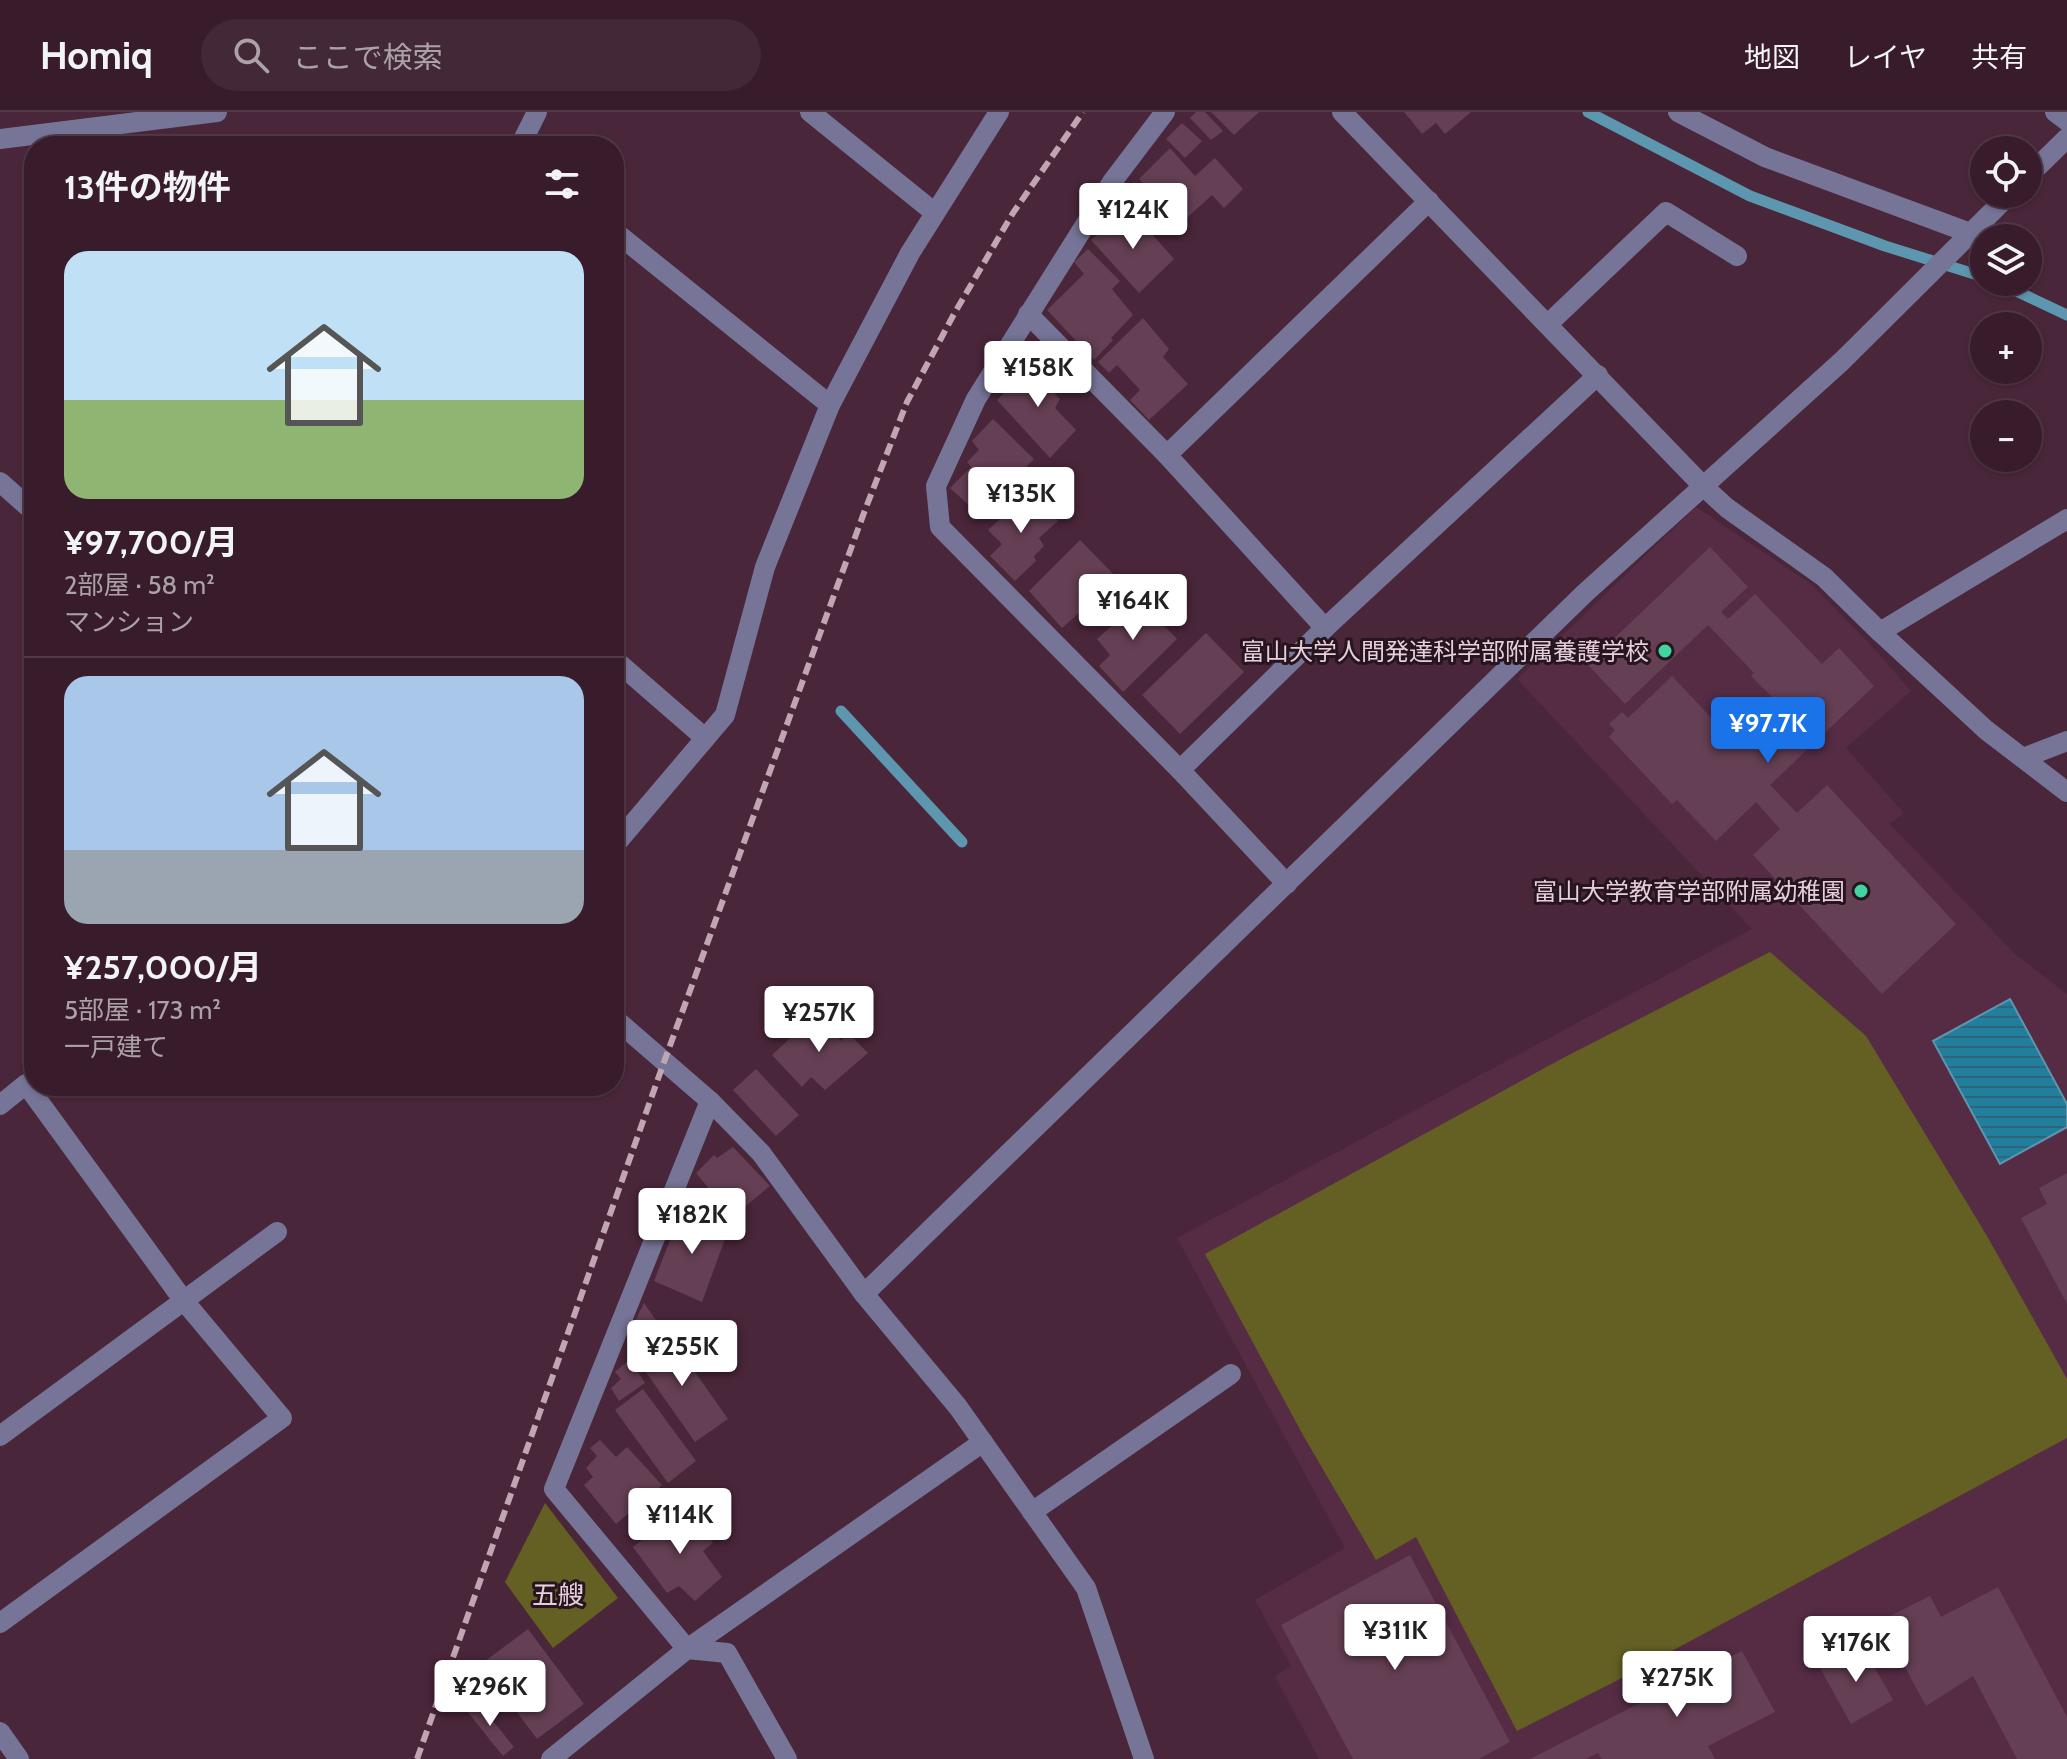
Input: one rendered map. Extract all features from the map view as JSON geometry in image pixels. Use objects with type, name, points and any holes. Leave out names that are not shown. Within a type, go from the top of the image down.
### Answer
[{"type":"street","points":[[0,139],[134,117],[217,112]]},
{"type":"street","points":[[525,136],[537,112]]},
{"type":"street","points":[[810,112],[935,213]]},
{"type":"street","points":[[624,834],[725,715],[765,567],[830,405],[910,253],[999,112]]},
{"type":"street","points":[[1165,112],[1112,182],[976,399],[936,486],[940,527],[1180,770],[1287,884]]},
{"type":"street","points":[[1342,112],[1702,485],[1727,508],[1824,577],[1986,730],[2067,792]]},
{"type":"street","points":[[864,1294],[1585,593],[1842,361],[1970,233],[1765,157],[1678,112]]},
{"type":"street","points":[[2055,112],[2067,121]]},
{"type":"street","points":[[2042,162],[2067,138]]},
{"type":"street","points":[[1167,455],[1429,201]]},
{"type":"street","points":[[1979,224],[1996,208]]},
{"type":"street","points":[[1548,324],[1666,212],[1737,256]]},
{"type":"street","points":[[624,239],[830,405]]},
{"type":"street","points":[[1028,314],[1167,455],[1325,628]]},
{"type":"street","points":[[1180,770],[1325,628],[1598,375]]},
{"type":"street","points":[[0,482],[24,503]]},
{"type":"street","points":[[1880,632],[2067,519]]},
{"type":"street","points":[[624,668],[705,738]]},
{"type":"street","points":[[2023,758],[2067,741]]},
{"type":"street","points":[[624,1027],[710,1101],[761,1153],[864,1294],[958,1407],[983,1442],[1086,1588],[1144,1759]]},
{"type":"street","points":[[0,1105],[24,1086]]},
{"type":"street","points":[[0,1623],[282,1418],[184,1301],[35,1096]]},
{"type":"street","points":[[710,1101],[554,1489],[687,1649],[727,1653],[787,1759]]},
{"type":"street","points":[[0,1436],[277,1232]]},
{"type":"street","points":[[1032,1512],[1231,1374]]},
{"type":"street","points":[[551,1759],[687,1649],[983,1442]]},
{"type":"street","points":[[0,1732],[19,1759]]},
{"type":"shaded area","points":[[1696,507],[1811,584],[1911,691],[1846,748],[1904,813],[1890,824],[2016,955],[2067,994],[2067,1759],[1319,1759],[1275,1676],[1291,1666],[1255,1600],[1345,1548],[1177,1238],[1752,929],[1517,679]]},
{"type":"shaded area","points":[[1770,952],[1866,1036],[1987,1236],[2067,1379],[2067,1438],[1616,1681],[1517,1731],[1416,1537],[1376,1560],[1303,1435],[1205,1254],[1563,1058]]},
{"type":"shaded area","points":[[545,1503],[618,1598],[553,1648],[505,1582]]},
{"type":"water","points":[[2010,999],[2067,1104],[2067,1127],[2000,1164],[1933,1041]]},
{"type":"building","points":[[1196,112],[1205,112],[1223,131],[1211,140],[1190,118]]},
{"type":"building","points":[[1211,112],[1259,112],[1234,135]]},
{"type":"building","points":[[1404,112],[1471,112],[1445,134],[1436,123],[1422,134]]},
{"type":"building","points":[[1182,123],[1202,141],[1185,158],[1166,139]]},
{"type":"building","points":[[1170,148],[1195,176],[1215,158],[1243,189],[1224,208],[1212,195],[1179,225],[1139,179]]},
{"type":"building","points":[[1133,183],[1157,209],[1142,222],[1118,197]]},
{"type":"building","points":[[1123,211],[1141,230],[1146,227],[1174,259],[1139,293],[1091,240]]},
{"type":"building","points":[[1088,249],[1120,281],[1112,289],[1133,315],[1094,360],[1047,310],[1084,274],[1074,262]]},
{"type":"building","points":[[1143,318],[1169,349],[1163,357],[1188,384],[1149,420],[1130,400],[1140,390],[1117,365],[1109,373],[1098,362]]},
{"type":"building","points":[[1037,360],[1057,381],[1049,388],[1060,399],[1055,408],[1076,430],[1050,458],[997,400]]},
{"type":"building","points":[[993,419],[1034,459],[1014,479],[1006,474],[972,508],[950,488],[971,467],[967,462],[979,450],[972,441]]},
{"type":"building","points":[[1029,492],[1058,521],[1039,538],[1044,546],[1034,556],[1036,561],[1015,581],[990,556],[1002,544],[988,530]]},
{"type":"building","points":[[1080,540],[1124,585],[1103,606],[1097,597],[1062,628],[1029,591]]},
{"type":"building","points":[[1710,547],[1748,587],[1721,612],[1728,619],[1755,594],[1822,664],[1839,648],[1874,686],[1770,785],[1797,813],[1827,785],[1956,924],[1882,994],[1753,855],[1780,829],[1756,802],[1716,841],[1677,800],[1672,804],[1609,737],[1615,730],[1609,724],[1622,712],[1628,718],[1672,676],[1737,745],[1779,704],[1708,625],[1625,704],[1587,664]]},
{"type":"building","points":[[1131,592],[1177,639],[1123,692],[1099,666],[1110,655],[1097,639],[1116,622],[1108,615]]},
{"type":"building","points":[[1206,633],[1244,672],[1180,734],[1142,695]]},
{"type":"building","points":[[818,1012],[841,1041],[849,1034],[868,1053],[825,1090],[811,1077],[802,1087],[772,1055]]},
{"type":"building","points":[[756,1069],[799,1115],[776,1136],[733,1090]]},
{"type":"building","points":[[733,1147],[770,1186],[732,1217],[696,1173],[714,1155],[717,1158]]},
{"type":"building","points":[[2067,1173],[2067,1304],[2021,1218],[2047,1204],[2039,1188]]},
{"type":"building","points":[[682,1210],[729,1228],[702,1302],[654,1281]]},
{"type":"building","points":[[644,1303],[662,1329],[638,1348],[629,1333]]},
{"type":"building","points":[[669,1335],[728,1419],[695,1442],[636,1358]]},
{"type":"building","points":[[630,1359],[645,1383],[619,1401],[611,1388],[621,1379],[615,1372]]},
{"type":"building","points":[[643,1389],[696,1461],[668,1483],[615,1410]]},
{"type":"building","points":[[600,1440],[616,1457],[627,1447],[662,1485],[616,1524],[584,1485],[593,1477],[586,1468],[597,1456],[590,1448]]},
{"type":"building","points":[[685,1507],[713,1543],[703,1551],[722,1577],[695,1601],[679,1586],[667,1593],[633,1547]]},
{"type":"building","points":[[1410,1555],[1510,1742],[1479,1759],[1353,1759],[1281,1625]]},
{"type":"building","points":[[1998,1587],[2067,1717],[2067,1759],[2017,1759],[1973,1676],[1926,1706],[1880,1621],[1930,1596],[1941,1617]]},
{"type":"building","points":[[528,1629],[584,1704],[537,1739],[481,1664]]},
{"type":"building","points":[[1862,1645],[1893,1700],[1851,1724],[1820,1668]]},
{"type":"building","points":[[1742,1651],[1775,1712],[1708,1746],[1715,1759],[1602,1759],[1598,1753],[1585,1759],[1530,1759]]},
{"type":"building","points":[[477,1701],[514,1747],[503,1756],[466,1710]]},
{"type":"waterway","points":[[1588,112],[1750,196],[1885,246],[1970,273]]},
{"type":"waterway","points":[[2027,296],[2067,315]]},
{"type":"waterway","points":[[841,711],[962,842]]},
{"type":"railway","points":[[417,1759],[664,1062],[907,402],[1013,213],[1083,112]]},
{"type":"place","name":"富山大学人間発達科学部附属養護学校","points":[[1665,651]]},
{"type":"place","name":"富山大学教育学部附属幼稚園","points":[[1861,891]]},
{"type":"district","name":"五艘","points":[[558,1595]]}]
